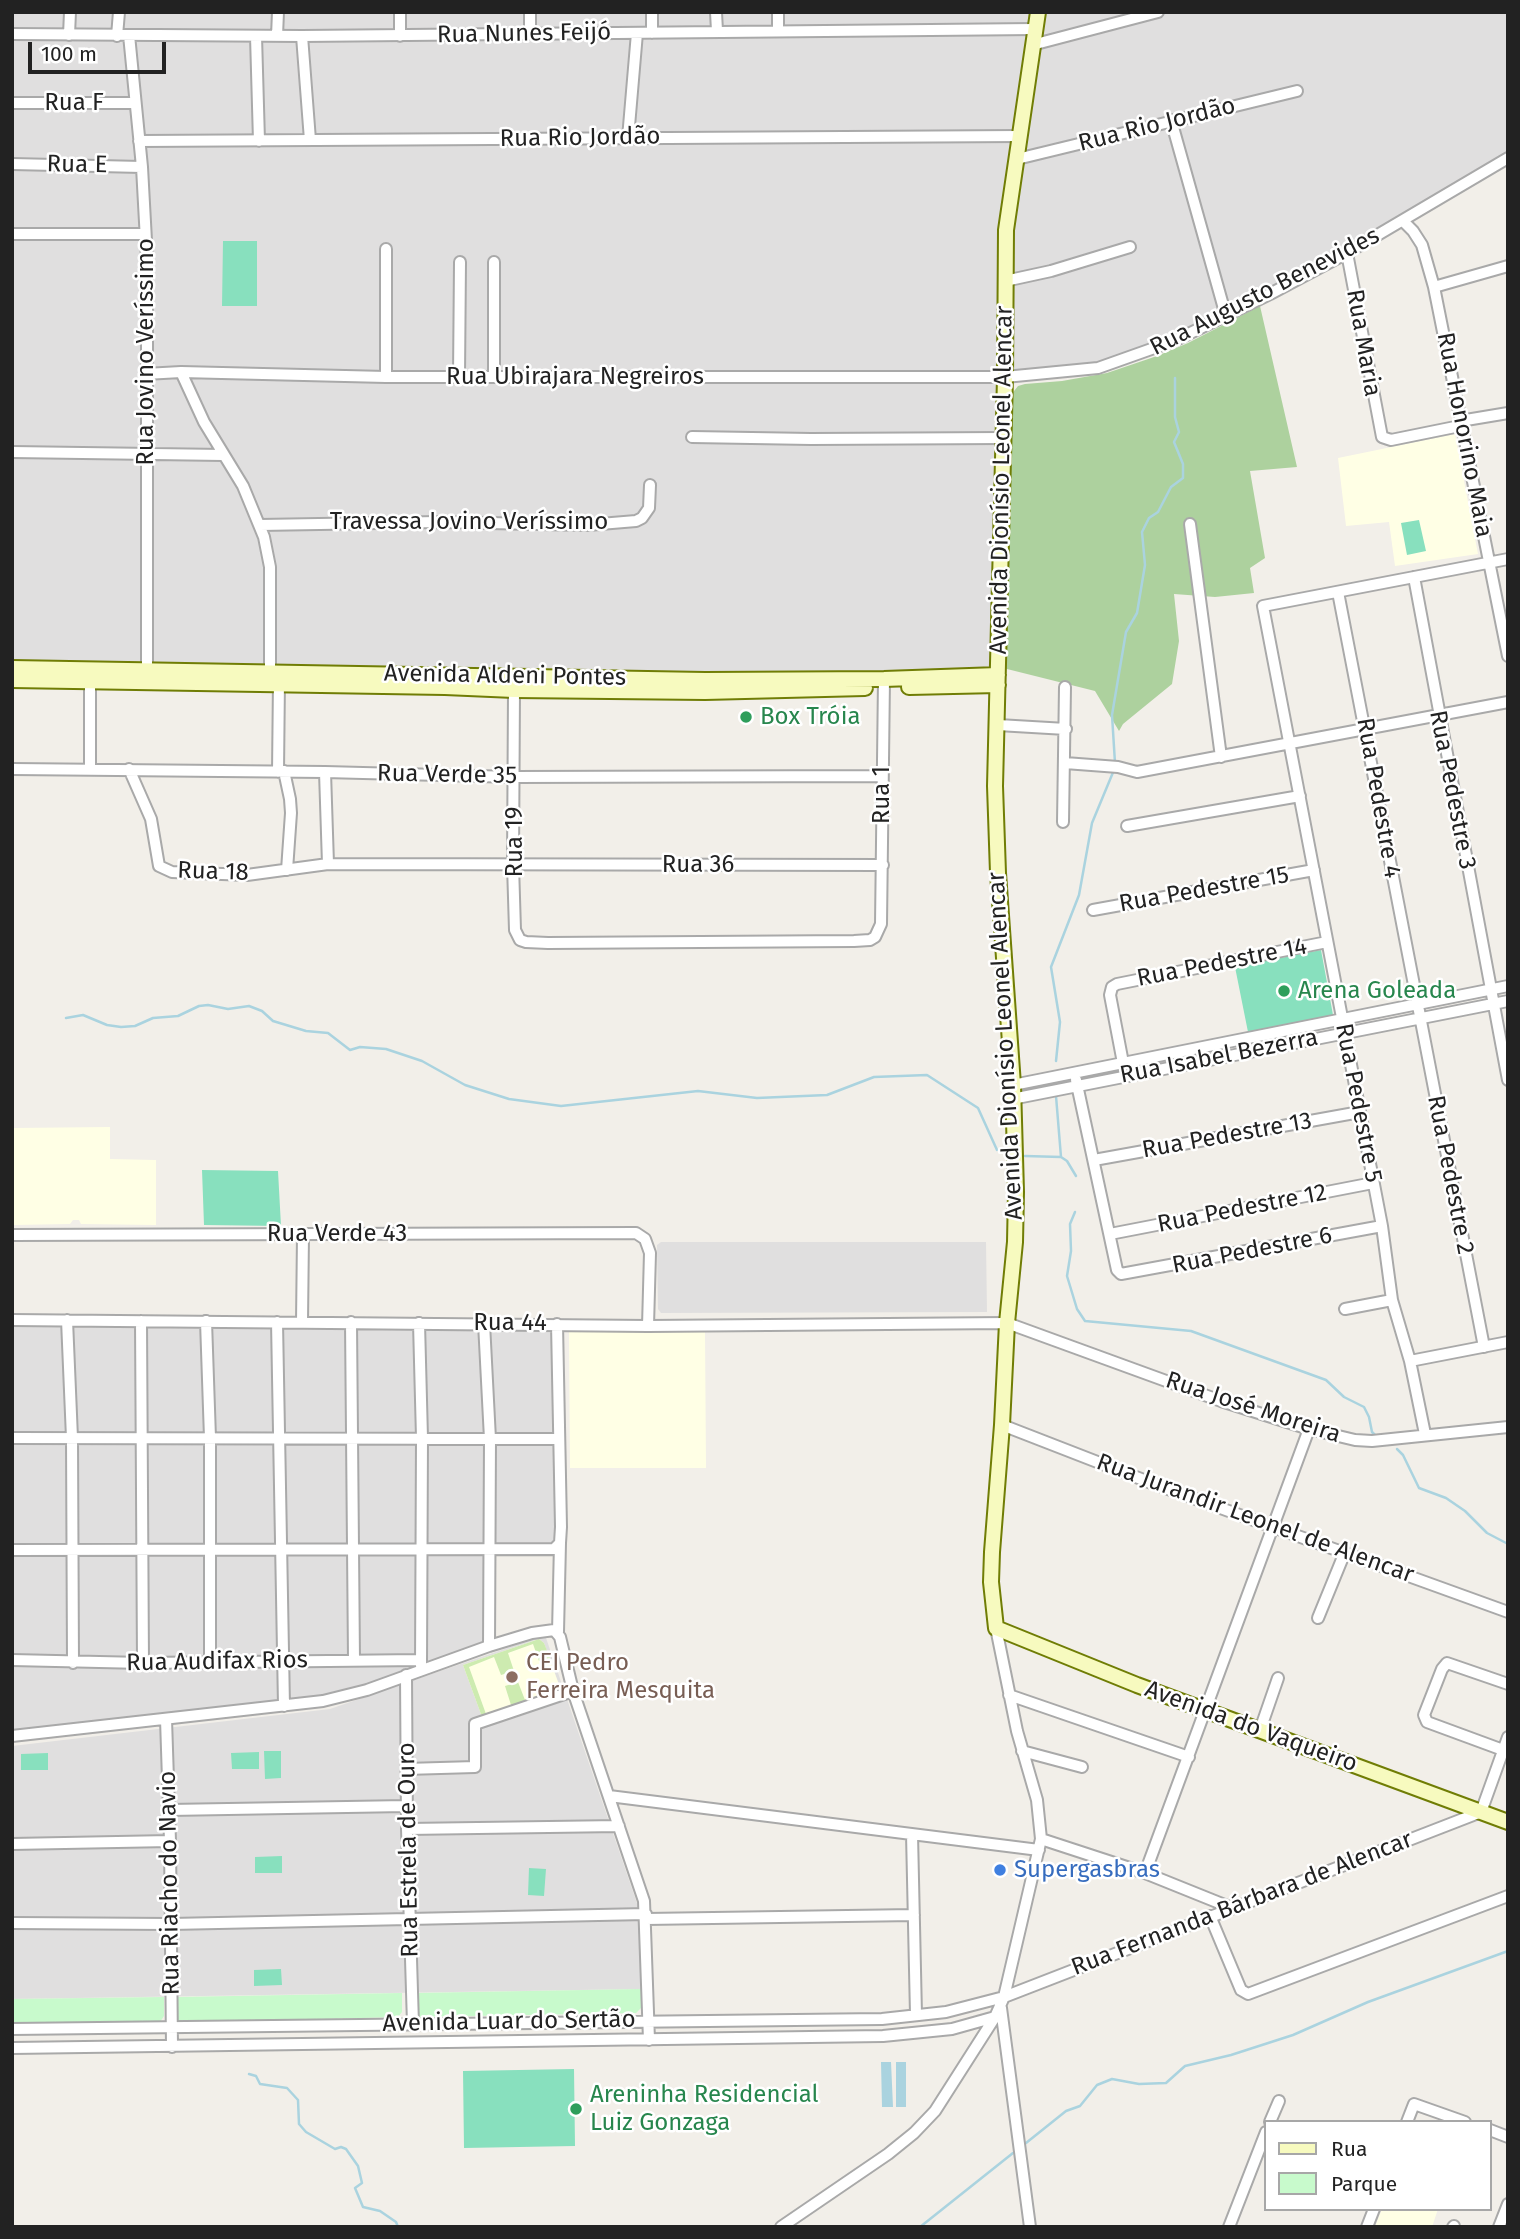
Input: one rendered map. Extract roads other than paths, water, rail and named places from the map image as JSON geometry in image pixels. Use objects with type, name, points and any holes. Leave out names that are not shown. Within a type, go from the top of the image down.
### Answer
[{"type":"main road","name":"Avenida Dionísio Leonel Alencar","points":[[996,1628],[991,1571],[1015,1242],[1016,1182],[995,786],[1004,438],[1006,218],[1021,136],[1038,12]]},
{"type":"main road","name":"Avenida Aldeni Pontes","points":[[12,668],[147,668],[514,690],[705,692],[998,680]]},
{"type":"main road","name":"Avenida Aldeni Pontes","points":[[12,680],[274,677],[883,683]]},
{"type":"main road","name":"Avenida do Vaqueiro","points":[[996,1628],[1205,1710],[1508,1822]]},
{"type":"street","points":[[69,35],[70,12]]},
{"type":"street","points":[[117,36],[120,12]]},
{"type":"street","points":[[277,36],[278,12]]},
{"type":"street","points":[[400,12],[400,36]]},
{"type":"street","points":[[530,12],[530,34]]},
{"type":"street","points":[[652,12],[652,33]]},
{"type":"street","points":[[716,12],[717,31]]},
{"type":"street","points":[[778,12],[778,30]]},
{"type":"street","points":[[1032,45],[1158,12]]},
{"type":"street","name":"Rua Nunes Feijó","points":[[12,34],[400,36],[1035,29]]},
{"type":"street","points":[[628,138],[637,33]]},
{"type":"street","name":"Rua Jovino Veríssimo","points":[[129,35],[142,167],[145,234],[147,668]]},
{"type":"street","points":[[256,36],[259,141]]},
{"type":"street","points":[[302,36],[310,140]]},
{"type":"street","name":"Rua Rio Jordão","points":[[1017,159],[1297,91]]},
{"type":"street","name":"Rua F","points":[[12,103],[135,103]]},
{"type":"street","points":[[1171,120],[1226,316]]},
{"type":"street","name":"Rua Rio Jordão","points":[[139,141],[1021,136]]},
{"type":"street","name":"Rua Augusto Benevides","points":[[1005,377],[1068,372],[1119,362],[1174,341],[1347,253],[1508,158]]},
{"type":"street","name":"Rua E","points":[[12,164],[142,167]]},
{"type":"street","name":"Rua Honorino Maia","points":[[1403,221],[1422,245],[1434,286],[1508,656]]},
{"type":"street","points":[[12,234],[145,234]]},
{"type":"street","points":[[1005,281],[1051,271],[1130,247]]},
{"type":"street","points":[[386,249],[386,377]]},
{"type":"street","name":"Rua Maria","points":[[1347,253],[1380,432],[1385,439],[1391,440],[1455,427],[1461,423]]},
{"type":"street","points":[[459,376],[460,262]]},
{"type":"street","points":[[494,262],[494,377]]},
{"type":"street","points":[[1434,286],[1508,266]]},
{"type":"street","points":[[181,372],[192,400],[243,485],[260,524],[270,567],[281,771],[290,799],[291,813],[287,870]]},
{"type":"street","name":"Rua Ubirajara Negreiros","points":[[145,374],[181,372],[386,377],[1005,377]]},
{"type":"street","points":[[1461,423],[1508,413]]},
{"type":"street","points":[[692,437],[1004,438]]},
{"type":"street","points":[[12,452],[223,455]]},
{"type":"street","name":"Travessa Jovino Veríssimo","points":[[260,524],[438,522],[588,525],[636,522],[642,519],[649,508],[650,485]]},
{"type":"street","points":[[1190,524],[1221,757]]},
{"type":"street","points":[[1338,592],[1508,559]]},
{"type":"street","name":"Rua Pedestre 3","points":[[1414,577],[1438,717],[1508,1080]]},
{"type":"street","name":"Rua Pedestre 5","points":[[1338,592],[1263,606],[1360,1112],[1392,1300],[1410,1361],[1425,1434]]},
{"type":"street","name":"Rua Pedestre 4","points":[[1338,592],[1416,1004]]},
{"type":"street","points":[[90,681],[90,769]]},
{"type":"street","name":"Rua 1","points":[[882,911],[883,683]]},
{"type":"street","points":[[1062,822],[1065,687]]},
{"type":"street","name":"Rua 19","points":[[514,690],[516,777],[513,865],[515,930],[520,940],[548,943],[870,940],[879,931],[882,911]]},
{"type":"street","points":[[1065,763],[1117,767],[1137,772],[1508,702]]},
{"type":"street","points":[[998,725],[1066,729]]},
{"type":"street","name":"Rua Verde 35","points":[[12,769],[281,771],[516,777],[882,776]]},
{"type":"street","name":"Rua 18","points":[[130,769],[151,819],[157,861],[163,869],[172,872],[247,875],[328,864],[513,865]]},
{"type":"street","points":[[325,772],[328,864]]},
{"type":"street","points":[[1127,826],[1300,796]]},
{"type":"street","name":"Rua 36","points":[[513,865],[883,864]]},
{"type":"street","name":"Rua Pedestre 15","points":[[1093,910],[1314,870]]},
{"type":"street","name":"Rua Pedestre 14","points":[[1124,1063],[1110,995],[1112,987],[1117,984],[1327,942]]},
{"type":"street","name":"Rua Isabel Bezerra","points":[[1012,1092],[1074,1073],[1508,986]]},
{"type":"street","name":"Rua Isabel Bezerra","points":[[1012,1092],[1077,1085],[1508,1001]]},
{"type":"street","name":"Rua Pedestre 2","points":[[1416,1004],[1484,1347]]},
{"type":"street","points":[[1074,1073],[1110,1234]]},
{"type":"street","name":"Rua Pedestre 13","points":[[1094,1160],[1360,1112]]},
{"type":"street","name":"Rua Pedestre 12","points":[[1110,1234],[1373,1183]]},
{"type":"street","name":"Rua Pedestre 6","points":[[1110,1234],[1117,1270],[1123,1275],[1381,1226]]},
{"type":"street","name":"Rua Verde 43","points":[[12,1235],[630,1233],[645,1239],[650,1253],[648,1326]]},
{"type":"street","points":[[302,1322],[303,1235]]},
{"type":"street","points":[[1345,1309],[1392,1300]]},
{"type":"street","name":"Rua 44","points":[[12,1320],[648,1326],[1007,1323]]},
{"type":"street","points":[[67,1320],[74,1550],[73,1662]]},
{"type":"street","points":[[141,1321],[143,1663]]},
{"type":"street","points":[[206,1321],[210,1438],[210,1661]]},
{"type":"street","points":[[277,1322],[284,1706]]},
{"type":"street","points":[[351,1322],[354,1660]]},
{"type":"street","points":[[419,1323],[422,1438],[421,1665]]},
{"type":"street","points":[[484,1323],[490,1439],[489,1646]]},
{"type":"street","name":"Rua José Moreira","points":[[1007,1323],[1221,1401],[1309,1429],[1355,1440],[1372,1441],[1508,1427]]},
{"type":"street","points":[[557,1324],[561,1527],[558,1632],[573,1691],[645,1901],[649,2040]]},
{"type":"street","points":[[1410,1361],[1508,1342]]},
{"type":"street","name":"Rua Jurandir Leonel de Alencar","points":[[1002,1425],[1154,1484],[1508,1612]]},
{"type":"street","points":[[1145,1873],[1309,1429]]},
{"type":"street","points":[[12,1438],[559,1439]]},
{"type":"street","points":[[12,1550],[489,1550],[554,1549],[559,1543]]},
{"type":"street","points":[[1318,1618],[1345,1552]]},
{"type":"street","name":"Avenida Dionísio Leonel Alencar","points":[[781,2227],[888,2154],[914,2133],[935,2111],[1000,2006],[1040,1844],[1037,1800],[1009,1695],[996,1628]]},
{"type":"street","points":[[12,1736],[344,1697],[406,1675],[421,1665],[546,1630],[558,1632]]},
{"type":"street","name":"Rua Audifax Rios","points":[[12,1660],[143,1663],[354,1660],[421,1665]]},
{"type":"street","points":[[1503,1751],[1427,1721],[1424,1715],[1442,1669],[1447,1663],[1508,1684]]},
{"type":"street","name":"Rua Estrela de Ouro","points":[[406,1675],[413,2024]]},
{"type":"street","points":[[1260,1730],[1278,1678]]},
{"type":"street","points":[[406,1769],[475,1767],[475,1724],[573,1691]]},
{"type":"street","points":[[1009,1695],[1189,1757]]},
{"type":"street","name":"Rua Riacho do Navio","points":[[166,1719],[172,2047]]},
{"type":"street","points":[[1481,1812],[1508,1737]]},
{"type":"street","points":[[1023,1751],[1082,1767]]},
{"type":"street","points":[[609,1796],[912,1834],[1040,1844],[1145,1873],[1232,1908]]},
{"type":"street","points":[[169,1810],[407,1806]]},
{"type":"street","name":"Rua Fernanda Bárbara de Alencar","points":[[1000,2006],[1210,1916],[1481,1812]]},
{"type":"street","points":[[407,1829],[619,1826]]},
{"type":"street","points":[[912,1834],[916,2015]]},
{"type":"street","points":[[12,1844],[170,1841]]},
{"type":"street","points":[[1210,1916],[1241,1990],[1248,1994],[1508,1896]]},
{"type":"street","points":[[12,1923],[171,1924],[646,1916],[914,1915]]},
{"type":"street","points":[[1000,2006],[1030,2227]]},
{"type":"street","name":"Avenida Luar do Sertão","points":[[12,2029],[882,2019],[1000,2006]]},
{"type":"street","name":"Avenida Luar do Sertão","points":[[12,2048],[883,2036],[952,2029],[1000,2006]]},
{"type":"street","points":[[1271,2120],[1279,2101]]},
{"type":"street","points":[[1408,2120],[1414,2104],[1459,2120]]},
{"type":"street","points":[[1229,2227],[1264,2137]]},
{"type":"street","points":[[1499,2227],[1508,2204]]},
{"type":"water","points":[[881,2062],[891,2062],[893,2107],[882,2107]]},
{"type":"water","points":[[896,2062],[906,2062],[906,2107],[896,2107]]},
{"type":"waterway","points":[[1115,763],[1112,715],[1126,632],[1137,613],[1145,565],[1142,532],[1149,518],[1158,512],[1171,487],[1183,478],[1183,464],[1174,442],[1179,432],[1175,417],[1175,378]]},
{"type":"waterway","points":[[1056,1061],[1060,1022],[1051,967],[1079,895],[1092,823],[1114,770]]},
{"type":"waterway","points":[[66,1018],[83,1015],[107,1025],[121,1027],[135,1026],[153,1018],[178,1016],[199,1006],[228,1009],[249,1006],[262,1011],[273,1021],[306,1031],[328,1033],[350,1050],[360,1047],[386,1049],[422,1061],[465,1085],[509,1099],[561,1106],[698,1091],[757,1098],[827,1095],[874,1077],[927,1075],[978,1108],[997,1150]]},
{"type":"waterway","points":[[1056,1096],[1061,1157]]},
{"type":"waterway","points":[[1025,1156],[1061,1157],[1067,1161],[1076,1176]]},
{"type":"waterway","points":[[1075,1212],[1070,1224],[1071,1251],[1067,1276],[1077,1309],[1085,1321],[1191,1331],[1326,1380],[1344,1397],[1364,1407],[1372,1432],[1376,1436]]},
{"type":"waterway","points":[[1397,1449],[1403,1455],[1419,1488],[1446,1498],[1465,1511],[1487,1533],[1508,1544]]},
{"type":"waterway","points":[[1026,2143],[1066,2111],[1080,2106],[1097,2085],[1112,2079],[1139,2084],[1166,2083],[1185,2066],[1231,2055],[1293,2035],[1368,2002],[1508,1951]]},
{"type":"waterway","points":[[249,2074],[256,2076],[260,2084],[287,2088],[298,2100],[299,2124],[306,2132],[335,2149],[346,2149],[358,2166],[362,2183],[355,2188],[363,2207],[380,2211],[396,2222],[398,2227]]},
{"type":"waterway","points":[[920,2227],[1013,2153]]},
{"type":"place","name":"Box Tróia","points":[[746,717]]},
{"type":"place","name":"Arena Goleada","points":[[1284,991]]},
{"type":"place","name":"CEI Pedro Ferreira Mesquita","points":[[512,1677]]},
{"type":"place","name":"Supergasbras","points":[[1000,1870]]},
{"type":"place","name":"Areninha Residencial Luiz Gonzaga","points":[[576,2109]]}]
